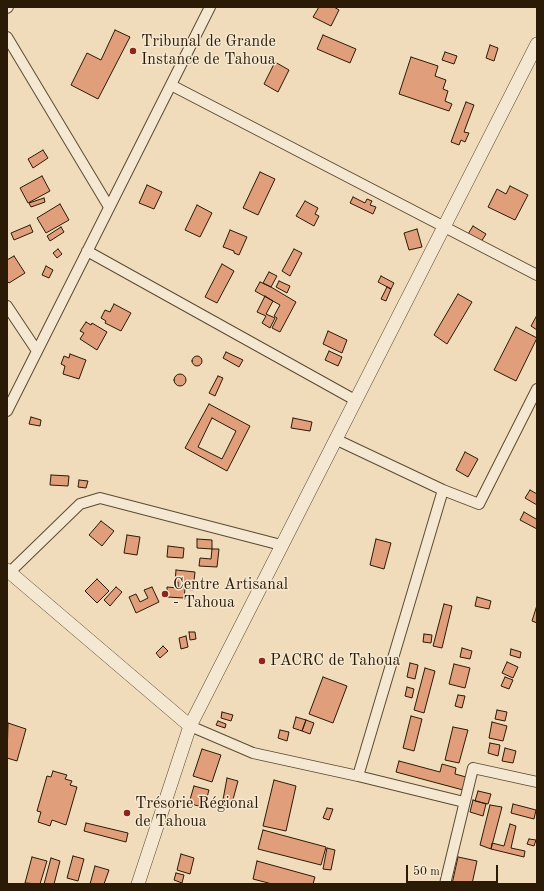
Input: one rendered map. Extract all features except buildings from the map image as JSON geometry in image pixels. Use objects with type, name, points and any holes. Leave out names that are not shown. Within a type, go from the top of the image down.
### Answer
[{"type":"street","points":[[7,411],[210,7]]},
{"type":"street","points":[[7,37],[109,207]]},
{"type":"street","points":[[138,884],[190,726],[537,44]]},
{"type":"street","points":[[171,85],[537,275]]},
{"type":"street","points":[[87,251],[355,400]]},
{"type":"street","points":[[7,306],[37,351]]},
{"type":"street","points":[[335,439],[443,490],[479,504],[537,389]]},
{"type":"street","points":[[358,776],[443,490]]},
{"type":"street","points":[[281,545],[100,498],[80,504],[8,571],[190,726],[253,753],[358,776],[464,802]]},
{"type":"street","points":[[445,884],[473,768],[537,782]]},
{"type":"place","name":"Tribunal de Grande Instance de Tahoua","points":[[133,51]]},
{"type":"place","name":"Centre Artisanal - Tahoua","points":[[165,594]]},
{"type":"place","name":"PACRC de Tahoua","points":[[262,661]]},
{"type":"place","name":"Trésorie Régional de Tahoua","points":[[127,813]]}]
